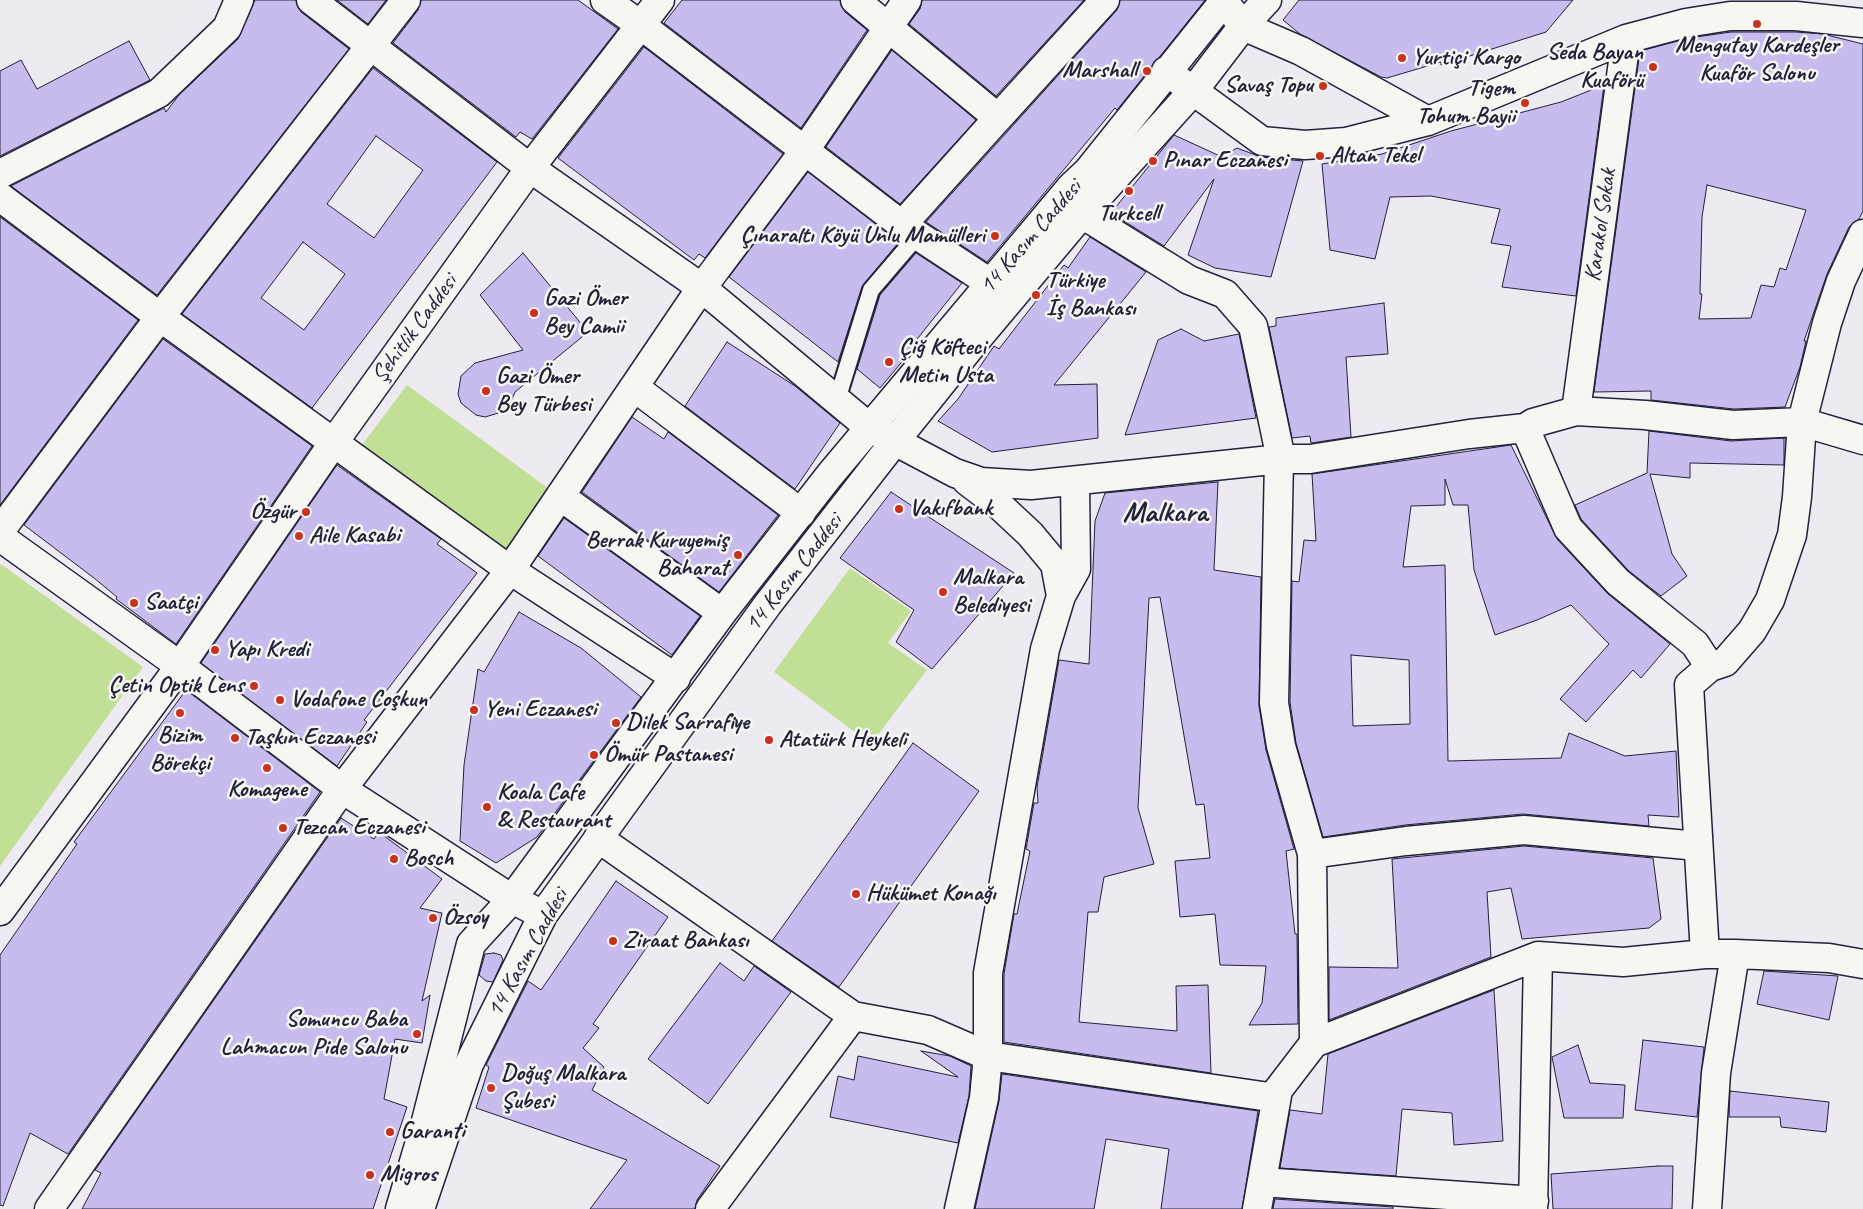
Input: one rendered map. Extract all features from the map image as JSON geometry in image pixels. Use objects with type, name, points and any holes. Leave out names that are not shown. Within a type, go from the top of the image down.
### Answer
[{"type":"street","points":[[0,174],[159,93],[227,28],[239,0]]},
{"type":"street","points":[[311,0],[530,168],[702,288],[870,428],[955,473],[1000,506],[1030,534],[1055,564],[1062,596]]},
{"type":"street","points":[[0,531],[160,317],[406,0]]},
{"type":"street","points":[[605,0],[642,26],[910,230],[990,283]]},
{"type":"street","name":"Şehitlik Caddesi","points":[[0,911],[180,666],[334,442],[530,168],[642,26],[660,0]]},
{"type":"street","points":[[855,0],[998,118]]},
{"type":"street","points":[[49,1209],[342,789],[510,570],[702,288],[805,150],[907,0]]},
{"type":"street","points":[[910,230],[998,118],[1105,0]]},
{"type":"street","points":[[1224,0],[1243,26],[1301,51],[1428,121]]},
{"type":"street","name":"14 Kasım Caddesi","points":[[400,1209],[425,1125],[471,944],[512,899],[722,613],[801,512],[990,283],[1071,187],[1088,171],[1224,0]]},
{"type":"street","name":"14 Kasım Caddesi","points":[[420,1209],[469,1064],[543,915],[768,604],[895,441],[972,345],[1082,214],[1194,90],[1243,26],[1267,0]]},
{"type":"street","points":[[1166,71],[1262,141],[1305,146],[1346,142],[1428,121],[1626,39],[1686,23],[1730,16],[1796,16],[1863,23]]},
{"type":"street","name":"Karakol Sokak","points":[[1576,411],[1626,39]]},
{"type":"street","points":[[0,197],[160,317],[510,570],[676,678]]},
{"type":"street","points":[[1082,214],[1189,280],[1225,294],[1253,326],[1280,459],[1274,704],[1281,746],[1312,854],[1314,1043]]},
{"type":"street","points":[[1705,954],[1689,685],[1710,667],[1725,662],[1752,631],[1770,600],[1792,535],[1798,497],[1802,422],[1830,315],[1841,281],[1863,234]]},
{"type":"street","points":[[634,386],[801,512]]},
{"type":"street","points":[[955,473],[981,482],[998,484],[1075,482],[1280,459],[1310,459],[1469,434],[1525,428],[1533,423],[1576,411],[1645,415],[1733,425],[1802,422],[1863,440]]},
{"type":"street","points":[[1525,428],[1568,528],[1618,582],[1695,644],[1710,667]]},
{"type":"street","points":[[959,1209],[984,1098],[988,1056],[988,973],[1045,649],[1062,596],[1076,569],[1075,482]]},
{"type":"street","points":[[560,496],[722,613]]},
{"type":"street","points":[[0,537],[180,666],[342,789],[512,899],[543,915]]},
{"type":"street","points":[[1312,854],[1406,840],[1524,830],[1698,846]]},
{"type":"street","points":[[598,838],[853,1016],[928,1030],[988,1056],[1276,1098]]},
{"type":"street","points":[[1257,1209],[1278,1090],[1314,1043],[1538,956],[1623,962],[1705,954],[1735,954],[1829,958],[1863,964]]},
{"type":"street","points":[[1707,1209],[1716,1073],[1735,954]]},
{"type":"street","points":[[1262,1182],[1534,1205],[1538,956]]},
{"type":"street","points":[[710,1209],[853,1016]]},
{"type":"lane","points":[[837,400],[871,290],[910,230]]},
{"type":"green space","points":[[407,385],[556,494],[513,556],[362,445]]},
{"type":"green space","points":[[0,565],[143,667],[0,866]]},
{"type":"green space","points":[[850,568],[911,611],[888,643],[927,670],[871,744],[774,672]]},
{"type":"building","points":[[255,0],[296,0],[301,12],[349,49],[157,295],[11,186],[164,108],[166,112],[179,95],[238,39]]},
{"type":"building","points":[[337,0],[386,0],[368,24]]},
{"type":"building","points":[[421,0],[578,0],[618,29],[532,139],[520,132],[516,137],[393,43],[418,10]]},
{"type":"building","points":[[682,0],[840,0],[845,12],[867,30],[801,128],[664,23]]},
{"type":"building","points":[[922,0],[1084,0],[996,96],[909,24],[920,9]]},
{"type":"building","points":[[1120,0],[1205,0],[1117,110],[1115,108],[987,262],[926,222],[1117,10]]},
{"type":"building","points":[[1299,0],[1573,0],[1546,32],[1441,65],[1441,62],[1387,78],[1381,77],[1300,34],[1283,20]]},
{"type":"building","points":[[1731,32],[1796,32],[1823,34],[1863,44],[1863,211],[1859,219],[1849,227],[1827,274],[1804,341],[1806,341],[1800,367],[1785,407],[1734,409],[1651,400],[1651,391],[1594,392],[1640,51],[1689,38]],"holes":[[[1707,185],[1806,210],[1786,270],[1780,268],[1774,287],[1761,285],[1751,318],[1699,319],[1702,294],[1700,294],[1702,217]]]},
{"type":"building","points":[[129,41],[150,80],[0,156],[0,71],[21,60],[37,89]]},
{"type":"building","points":[[644,47],[783,154],[705,258],[699,254],[694,260],[558,158]]},
{"type":"building","points":[[892,50],[976,120],[900,204],[826,147]]},
{"type":"building","points":[[373,68],[497,162],[312,408],[182,314]],"holes":[[[376,136],[423,170],[374,238],[327,204]],[[303,242],[345,274],[304,330],[261,298]]]},
{"type":"building","points":[[1604,85],[1576,296],[1502,287],[1511,246],[1491,243],[1500,209],[1431,196],[1390,197],[1375,259],[1330,250],[1322,164],[1382,154],[1451,131],[1561,102]]},
{"type":"building","points":[[1174,135],[1222,157],[1237,148],[1261,157],[1303,161],[1271,277],[1215,268],[1188,255],[1214,179],[1164,246],[1111,213]]},
{"type":"building","points":[[808,172],[899,242],[862,287],[838,362],[729,277]]},
{"type":"building","points":[[0,217],[138,320],[0,505]]},
{"type":"building","points":[[1090,237],[1146,272],[1054,385],[1097,384],[1098,438],[992,452],[938,421],[958,399],[994,346],[999,349],[1064,265],[1068,268]]},
{"type":"building","name":"Gazi Ömer Bey Camii","points":[[523,253],[588,332],[515,392],[509,406],[502,412],[485,417],[476,415],[461,403],[458,394],[461,376],[475,363],[523,350],[480,295]]},
{"type":"building","points":[[916,253],[962,283],[914,343],[916,345],[880,388],[857,369],[880,295]]},
{"type":"building","points":[[1384,303],[1388,354],[1346,357],[1351,437],[1311,443],[1310,436],[1292,438],[1269,327],[1276,326],[1276,318]]},
{"type":"building","points":[[1181,329],[1204,341],[1239,334],[1256,418],[1125,435],[1158,340]]},
{"type":"building","points":[[163,339],[312,446],[176,644],[116,599],[117,597],[94,578],[24,525]]},
{"type":"building","points":[[727,342],[795,386],[840,423],[795,489],[685,406]]},
{"type":"building","points":[[632,417],[664,439],[668,432],[778,515],[719,592],[582,492]]},
{"type":"building","points":[[1649,431],[1731,441],[1784,438],[1784,465],[1690,463],[1690,478],[1650,474],[1672,554],[1687,576],[1661,596],[1629,571],[1581,519],[1575,505],[1647,473]]},
{"type":"building","points":[[1511,445],[1557,539],[1608,594],[1670,644],[1641,678],[1633,670],[1586,722],[1560,699],[1609,644],[1571,605],[1495,635],[1474,570],[1468,505],[1453,505],[1445,479],[1445,505],[1411,506],[1403,567],[1445,565],[1448,761],[1561,758],[1569,733],[1625,756],[1676,751],[1679,817],[1648,815],[1649,826],[1523,814],[1405,825],[1323,837],[1296,743],[1290,702],[1292,581],[1299,582],[1304,540],[1316,541],[1312,474]],"holes":[[[1351,655],[1409,660],[1410,724],[1353,726]]]},
{"type":"building","points":[[337,465],[441,539],[437,544],[477,573],[364,720],[367,722],[337,766],[201,663]]},
{"type":"building","points":[[1218,482],[1214,570],[1261,577],[1259,706],[1266,750],[1294,849],[1286,851],[1295,934],[1297,934],[1298,1024],[1249,1025],[1262,1003],[1266,966],[1220,965],[1215,914],[1180,917],[1175,861],[1210,858],[1204,804],[1196,805],[1160,597],[1149,598],[1138,808],[1154,864],[1104,877],[1098,912],[1088,912],[1079,1022],[1177,1031],[1176,986],[1208,985],[1211,1073],[1004,1042],[1004,974],[1014,914],[1017,914],[1030,851],[1026,849],[1034,803],[1038,803],[1037,787],[1059,660],[1089,664],[1095,521],[1105,493]]},
{"type":"building","name":"Malkara Belediyesi","points":[[891,492],[1014,573],[932,669],[896,642],[914,610],[840,558]]},
{"type":"building","points":[[564,518],[700,616],[672,655],[538,556]]},
{"type":"building","points":[[519,612],[581,648],[641,697],[537,837],[496,863],[460,841],[464,765],[478,669],[484,672]]},
{"type":"building","points":[[186,690],[320,792],[68,1154],[30,1133],[3,1206],[0,1205],[0,955],[77,844],[74,842]]},
{"type":"building","name":"Hükümet Konağı","points":[[913,743],[979,791],[839,987],[772,941]]},
{"type":"building","points":[[341,818],[374,839],[379,832],[442,879],[420,908],[442,913],[422,1001],[430,995],[422,1043],[395,1039],[384,1099],[407,1107],[373,1209],[82,1209],[101,1173],[95,1170]]},
{"type":"building","points":[[1524,846],[1653,858],[1661,919],[1649,928],[1522,939],[1511,888],[1487,892],[1491,957],[1329,1020],[1329,967],[1398,968],[1392,859]]},
{"type":"building","points":[[616,881],[668,917],[593,1024],[599,1028],[583,1048],[604,1067],[592,1090],[720,1166],[697,1200],[695,1209],[590,1209],[627,1160],[476,1108],[489,1067],[486,1065],[528,981],[541,990]]},
{"type":"building","points":[[494,953],[501,955],[503,960],[493,982],[486,981],[479,975],[485,954]]},
{"type":"building","points":[[720,963],[744,981],[754,966],[791,992],[708,1104],[648,1059]]},
{"type":"building","points":[[1764,971],[1838,976],[1829,1020],[1757,1004]]},
{"type":"building","points":[[1494,990],[1503,1141],[1454,1145],[1452,1113],[1402,1109],[1396,1176],[1280,1168],[1290,1110],[1322,1114],[1328,1054]]},
{"type":"building","points":[[1643,1040],[1704,1047],[1697,1117],[1635,1110]]},
{"type":"building","points":[[1578,1045],[1590,1083],[1625,1085],[1623,1118],[1564,1118],[1552,1057]]},
{"type":"building","points":[[921,1051],[950,1056],[971,1066],[969,1096],[958,1143],[830,1117],[838,1076],[854,1080],[858,1056],[958,1077]]},
{"type":"building","points":[[1002,1074],[1258,1111],[1242,1209],[1161,1209],[1169,1149],[1106,1139],[1094,1209],[975,1209],[999,1101]]},
{"type":"building","points":[[1730,1091],[1829,1102],[1826,1132],[1781,1127],[1780,1117],[1729,1117]]},
{"type":"building","points":[[1673,1166],[1672,1209],[1553,1209],[1551,1174]]},
{"type":"building","points":[[1275,1199],[1393,1207],[1393,1209],[1273,1209]]},
{"type":"place","name":"Mengutay Kardeşler Kuaför Salonu","points":[[1757,24]]},
{"type":"place","name":"Yurtiçi Kargo","points":[[1402,58]]},
{"type":"place","name":"Seda Bayan Kuaförü","points":[[1653,67]]},
{"type":"place","name":"Marshall","points":[[1147,71]]},
{"type":"place","name":"Savaş Topu","points":[[1323,86]]},
{"type":"place","name":"Tigem Tohum Bayii","points":[[1525,103]]},
{"type":"place","name":"Altan Tekel","points":[[1320,156]]},
{"type":"place","name":"Pınar Eczanesi","points":[[1153,161]]},
{"type":"place","name":"Turkcell","points":[[1129,191]]},
{"type":"place","name":"Çınaraltı Köyü Unlu Mamülleri","points":[[995,236]]},
{"type":"place","name":"Türkiye İş Bankası","points":[[1036,295]]},
{"type":"place","name":"Gazi Ömer Bey Camii","points":[[534,313]]},
{"type":"place","name":"Çiğ Köfteci Metin Usta","points":[[889,362]]},
{"type":"place","name":"Gazi Ömer Bey Türbesi","points":[[486,391]]},
{"type":"place","name":"Vakıfbank","points":[[899,509]]},
{"type":"place","name":"Özgür","points":[[306,512]]},
{"type":"place","name":"Aile Kasabi","points":[[299,536]]},
{"type":"place","name":"Berrak Kuruyemiş Baharat","points":[[738,555]]},
{"type":"place","name":"Malkara Belediyesi","points":[[943,592]]},
{"type":"place","name":"Saatçi","points":[[134,603]]},
{"type":"place","name":"Yapı Kredi","points":[[215,650]]},
{"type":"place","name":"Çetin Optik Lens","points":[[254,686]]},
{"type":"place","name":"Vodafone Coşkun","points":[[280,700]]},
{"type":"place","name":"Yeni Eczanesi","points":[[474,710]]},
{"type":"place","name":"Bizim Börekçi","points":[[180,713]]},
{"type":"place","name":"Dilek Sarrafiye","points":[[616,723]]},
{"type":"place","name":"Taşkın Eczanesi","points":[[235,738]]},
{"type":"place","name":"Atatürk Heykeli","points":[[769,740]]},
{"type":"place","name":"Ömür Pastanesi","points":[[594,755]]},
{"type":"place","name":"Komagene","points":[[267,768]]},
{"type":"place","name":"Koala Cafe & Restaurant","points":[[487,807]]},
{"type":"place","name":"Tezcan Eczanesi","points":[[283,828]]},
{"type":"place","name":"Bosch","points":[[394,859]]},
{"type":"place","name":"Hükümet Konağı","points":[[856,894]]},
{"type":"place","name":"Özsoy","points":[[433,918]]},
{"type":"place","name":"Ziraat Bankası","points":[[613,941]]},
{"type":"place","name":"Somuncu Baba Lahmacun Pide Salonu","points":[[417,1034]]},
{"type":"place","name":"Doğuş Malkara Şubesi","points":[[491,1088]]},
{"type":"place","name":"Garanti","points":[[390,1132]]},
{"type":"place","name":"Migros","points":[[370,1175]]},
{"type":"district","name":"Malkara","points":[[1165,513]]}]
